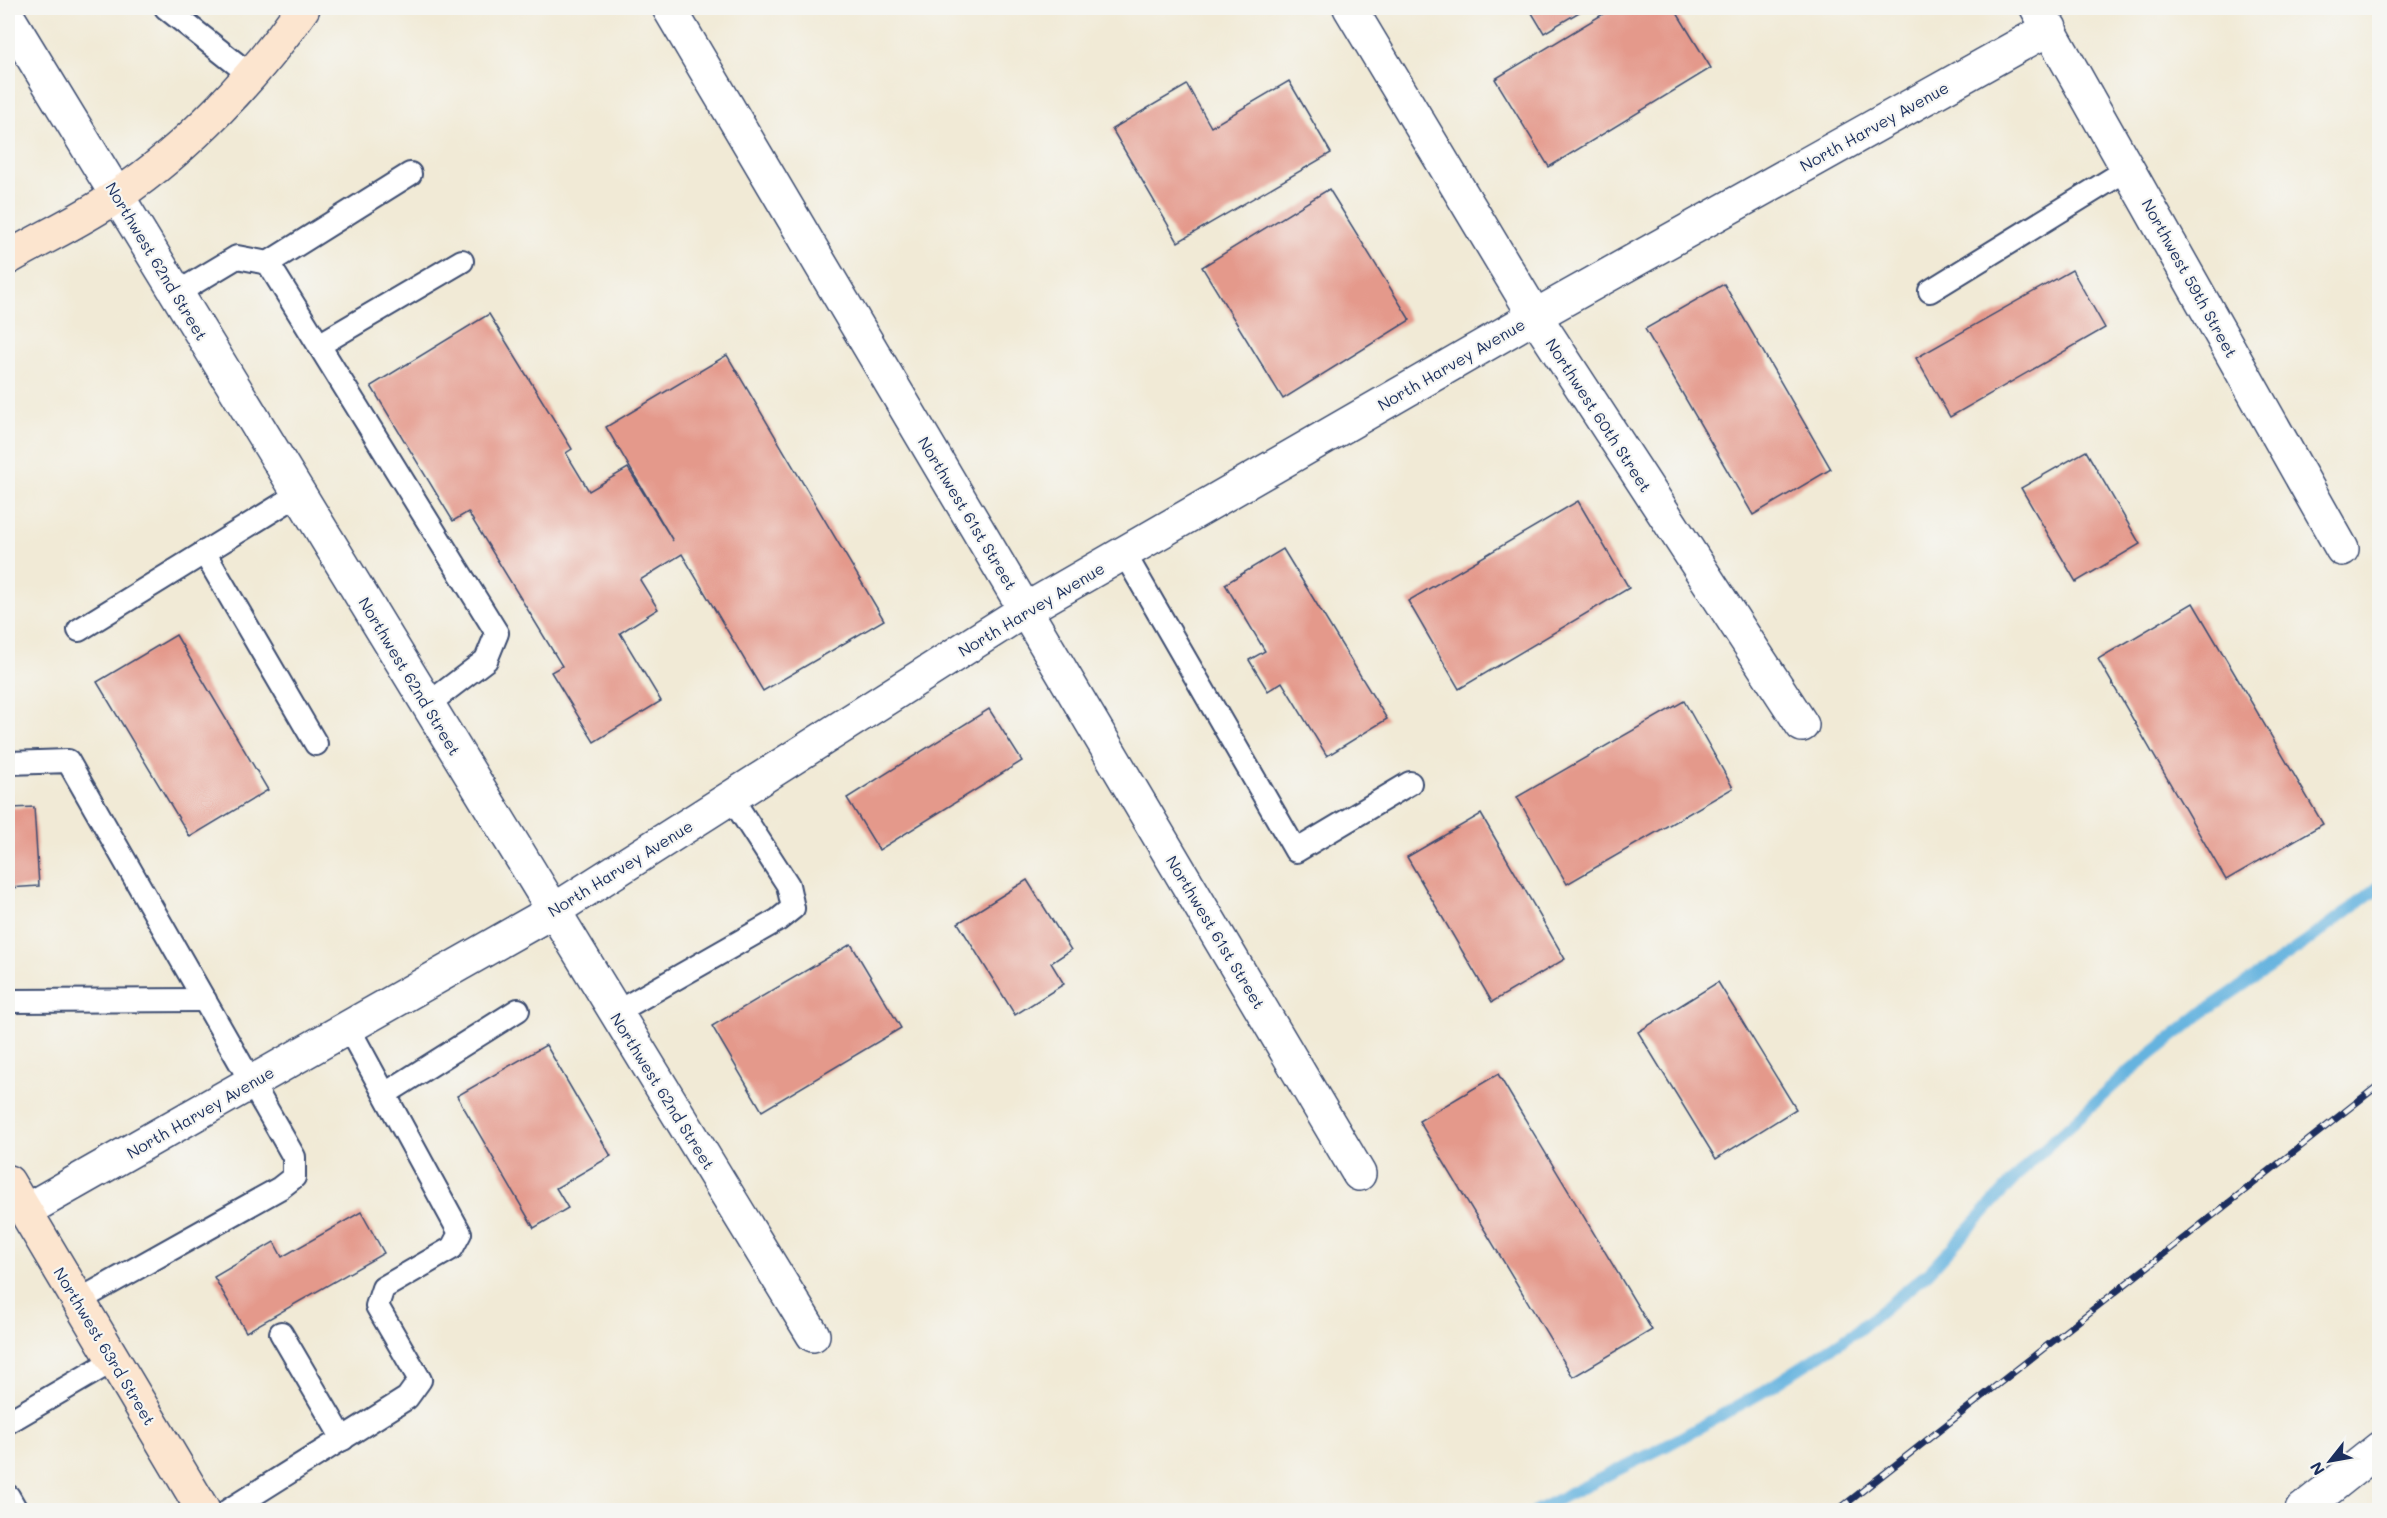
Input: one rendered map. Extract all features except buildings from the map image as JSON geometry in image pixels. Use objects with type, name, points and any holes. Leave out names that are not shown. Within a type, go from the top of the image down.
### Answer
[{"type":"street","points":[[8,258],[117,196],[170,157],[218,111],[303,8]]},
{"type":"street","name":"Northwest 61st Street","points":[[669,8],[1359,1174]]},
{"type":"street","name":"Northwest 60th Street","points":[[1350,8],[1535,316],[1802,725]]},
{"type":"street","name":"Northwest 62nd Street","points":[[8,17],[813,1335]]},
{"type":"street","name":"North Harvey Avenue","points":[[25,1211],[553,911],[1025,610],[1535,316],[2044,18]]},
{"type":"street","name":"Northwest 59th Street","points":[[2044,18],[2342,549]]},
{"type":"street","name":"Northwest 63rd Street","points":[[8,1182],[203,1510]]},
{"type":"street","points":[[2302,1510],[2379,1448]]},
{"type":"lane","points":[[166,8],[249,74]]},
{"type":"lane","points":[[1930,291],[2128,169]]},
{"type":"lane","points":[[177,293],[237,257],[268,262],[410,174]]},
{"type":"lane","points":[[319,345],[462,261]]},
{"type":"lane","points":[[268,262],[497,633],[486,660],[427,705]]},
{"type":"lane","points":[[79,630],[299,494]]},
{"type":"lane","points":[[204,552],[316,744]]},
{"type":"lane","points":[[1124,553],[1296,851],[1410,783]]},
{"type":"lane","points":[[9,763],[68,762],[294,1157],[294,1177],[280,1188],[78,1301]]},
{"type":"lane","points":[[615,1013],[778,920],[793,908],[788,885],[731,797]]},
{"type":"lane","points":[[8,1001],[205,1000]]},
{"type":"lane","points":[[385,1094],[518,1010]]},
{"type":"lane","points":[[229,1510],[406,1398],[420,1380],[377,1306],[383,1288],[452,1248],[460,1233],[348,1027]]},
{"type":"lane","points":[[281,1333],[343,1439]]},
{"type":"lane","points":[[8,1422],[114,1360]]},
{"type":"lane","points":[[8,1496],[16,1510]]},
{"type":"waterway","points":[[1537,1510],[1666,1446],[1761,1393],[1857,1331],[1929,1272],[2031,1161],[2125,1075],[2205,1011],[2305,943],[2380,886]]},
{"type":"railway","points":[[1838,1510],[2380,1084]]}]
